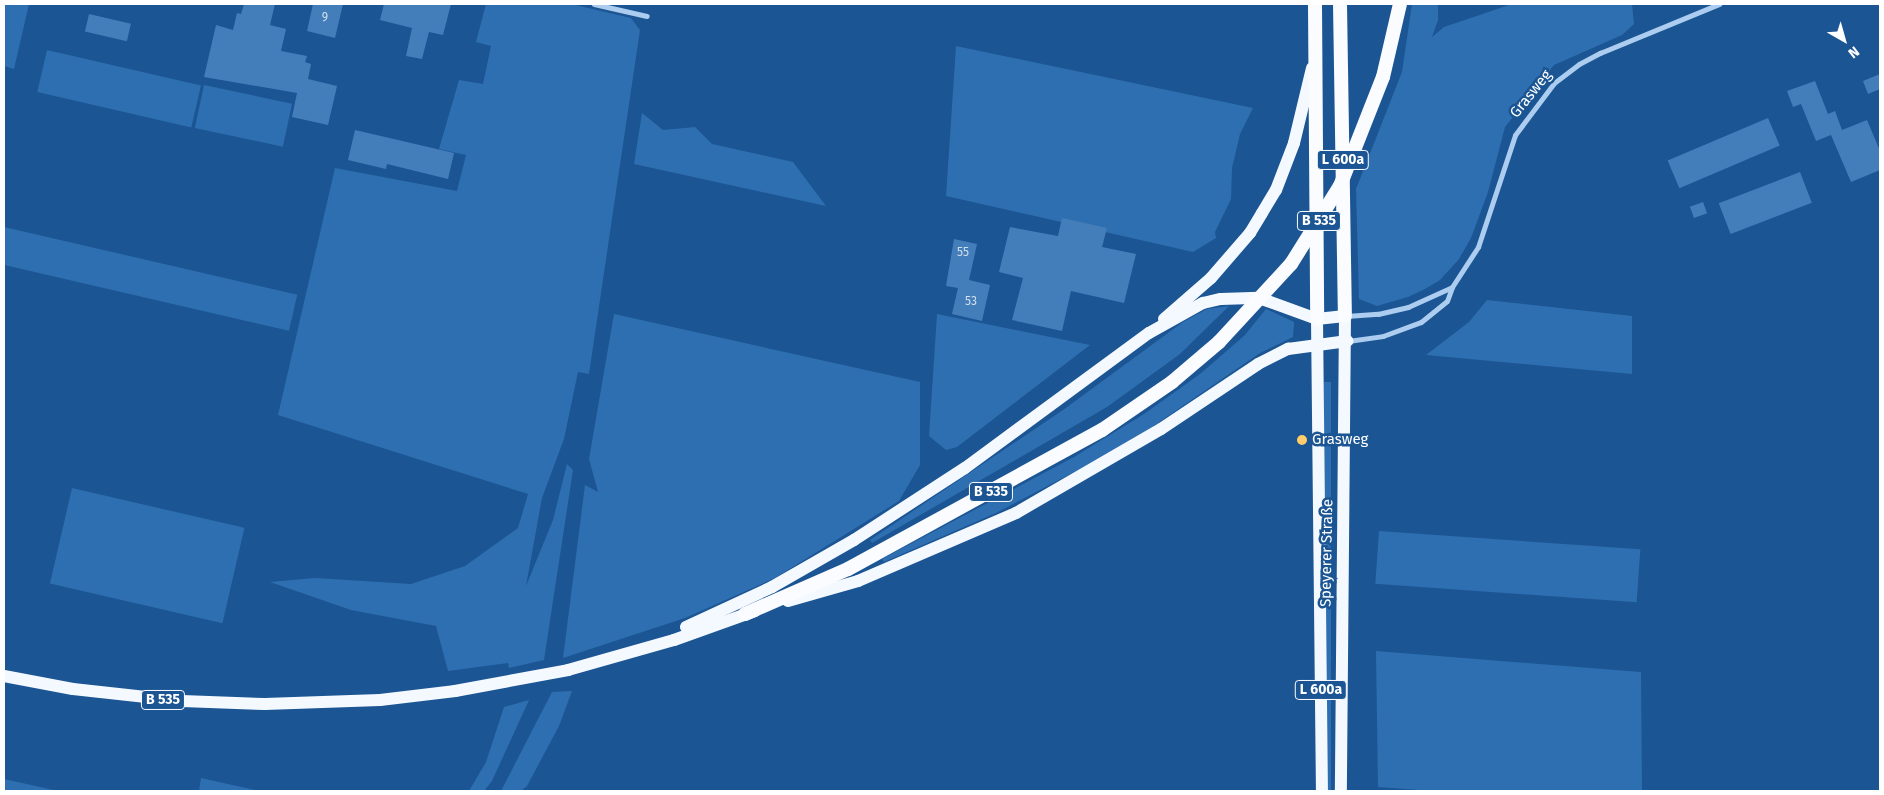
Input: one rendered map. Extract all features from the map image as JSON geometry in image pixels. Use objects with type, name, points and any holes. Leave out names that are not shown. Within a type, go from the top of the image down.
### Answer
[{"type":"highway","name":"B 535","points":[[1316,4],[1316,50]]},
{"type":"highway","name":"L 600a","points":[[1340,4],[1345,316]]},
{"type":"highway","name":"B 535","points":[[745,614],[848,569],[1102,430],[1172,382],[1219,342],[1273,286],[1307,241],[1355,154],[1383,77],[1400,4]]},
{"type":"highway","name":"L 600a","points":[[1316,50],[1317,319]]},
{"type":"main road","name":"B 535","points":[[631,651],[772,587],[854,540],[965,468],[1149,333],[1212,278],[1262,213],[1276,190],[1294,143],[1316,50]]},
{"type":"main road","points":[[1149,333],[1203,303],[1221,298],[1259,298],[1317,319],[1345,316]]},
{"type":"main road","name":"Speyerer Straße","points":[[1341,791],[1347,341],[1345,316]]},
{"type":"main road","name":"Speyerer Straße","points":[[1317,319],[1322,791]]},
{"type":"main road","points":[[745,614],[858,581],[1016,513],[1161,429],[1258,364],[1288,349],[1347,341]]},
{"type":"main road","name":"B 535","points":[[4,676],[130,697],[265,704],[380,700],[520,680],[568,670],[745,614]]},
{"type":"street","points":[[594,4],[647,16]]},
{"type":"street","name":"Grasweg","points":[[1347,341],[1383,336],[1421,322],[1447,301],[1452,287],[1478,247],[1515,135],[1554,83],[1578,64],[1600,53],[1719,4]]},
{"type":"street","points":[[1345,316],[1378,314],[1408,307],[1452,287]]},
{"type":"shaded area","points":[[4,4],[29,4],[14,69],[4,66]]},
{"type":"shaded area","points":[[486,4],[571,4],[631,18],[640,30],[589,374],[578,372],[564,439],[542,498],[526,586],[553,520],[567,464],[573,470],[544,660],[509,668],[508,663],[448,671],[436,626],[351,610],[270,582],[315,578],[411,584],[465,566],[518,528],[528,494],[278,415],[335,168],[457,191],[466,155],[439,149],[459,80],[483,84],[491,46],[476,42]]},
{"type":"shaded area","points":[[1412,4],[1438,4],[1438,20],[1432,37],[1444,27],[1512,4],[1632,4],[1634,24],[1622,35],[1554,65],[1505,127],[1488,192],[1471,238],[1459,259],[1440,280],[1425,289],[1408,297],[1377,306],[1359,299],[1356,189],[1402,72]]},
{"type":"shaded area","points":[[956,46],[1253,108],[1240,134],[1232,168],[1231,199],[1215,232],[1216,238],[1193,252],[946,196]]},
{"type":"shaded area","points":[[47,50],[201,86],[191,127],[37,92]]},
{"type":"shaded area","points":[[204,85],[292,104],[283,147],[195,128]]},
{"type":"shaded area","points":[[642,113],[663,130],[695,127],[712,144],[793,162],[826,206],[634,164]]},
{"type":"shaded area","points":[[4,227],[297,295],[289,331],[4,265]]},
{"type":"shaded area","points":[[1487,300],[1632,316],[1632,374],[1426,355],[1469,322]]},
{"type":"shaded area","points":[[1229,306],[1180,354],[1107,407],[872,543],[870,540],[1063,410],[1183,322],[1207,309]]},
{"type":"shaded area","points":[[1266,309],[1294,322],[1293,337],[1260,353],[1152,427],[1078,470],[996,513],[884,562],[882,559],[1074,457],[1144,414],[1200,374],[1245,335]]},
{"type":"shaded area","points":[[614,314],[920,382],[920,465],[899,501],[775,578],[685,618],[563,658],[585,485],[598,492],[589,459]]},
{"type":"shaded area","points":[[937,314],[1090,345],[957,447],[946,450],[929,436]]},
{"type":"shaded area","points":[[1324,382],[1331,382],[1331,791],[1324,791]]},
{"type":"shaded area","points":[[72,488],[244,528],[222,623],[50,583]]},
{"type":"shaded area","points":[[1379,531],[1640,549],[1637,602],[1375,584]]},
{"type":"shaded area","points":[[1376,651],[1641,672],[1642,791],[1433,791],[1378,787]]},
{"type":"shaded area","points":[[572,691],[559,726],[527,786],[521,791],[501,791],[552,692]]},
{"type":"shaded area","points":[[529,700],[492,781],[484,791],[469,791],[486,762],[504,707]]},
{"type":"shaded area","points":[[201,778],[259,791],[199,791]]},
{"type":"shaded area","points":[[4,779],[58,791],[4,791]]},
{"type":"building","points":[[244,4],[275,4],[270,25],[286,29],[281,51],[307,56],[305,62],[311,64],[308,79],[337,86],[328,125],[292,117],[297,93],[204,77],[216,25],[233,30],[237,13],[241,14]]},
{"type":"building","points":[[313,4],[343,4],[335,38],[307,31]]},
{"type":"building","points":[[384,4],[451,4],[443,35],[429,32],[422,59],[406,56],[412,28],[380,20]]},
{"type":"building","points":[[89,14],[131,24],[127,41],[85,32]]},
{"type":"building","points":[[1880,74],[1880,89],[1868,94],[1863,81]]},
{"type":"building","points":[[1815,81],[1828,114],[1835,111],[1842,130],[1867,120],[1880,151],[1880,170],[1851,182],[1831,135],[1816,141],[1801,104],[1793,107],[1787,91]]},
{"type":"building","points":[[1768,118],[1780,146],[1679,188],[1668,161]]},
{"type":"building","points":[[355,130],[454,153],[448,179],[387,164],[386,169],[348,160]]},
{"type":"building","points":[[1800,172],[1812,203],[1731,234],[1719,203]]},
{"type":"building","points":[[1703,202],[1707,213],[1694,218],[1690,207]]},
{"type":"building","points":[[1062,218],[1107,228],[1102,247],[1136,254],[1124,303],[1071,291],[1062,331],[1012,320],[1023,278],[999,272],[1010,227],[1058,236]]},
{"type":"building","points":[[954,239],[977,244],[969,280],[990,285],[982,321],[952,314],[958,288],[946,286]]},
{"type":"place","name":"Grasweg","points":[[1302,440]]}]
